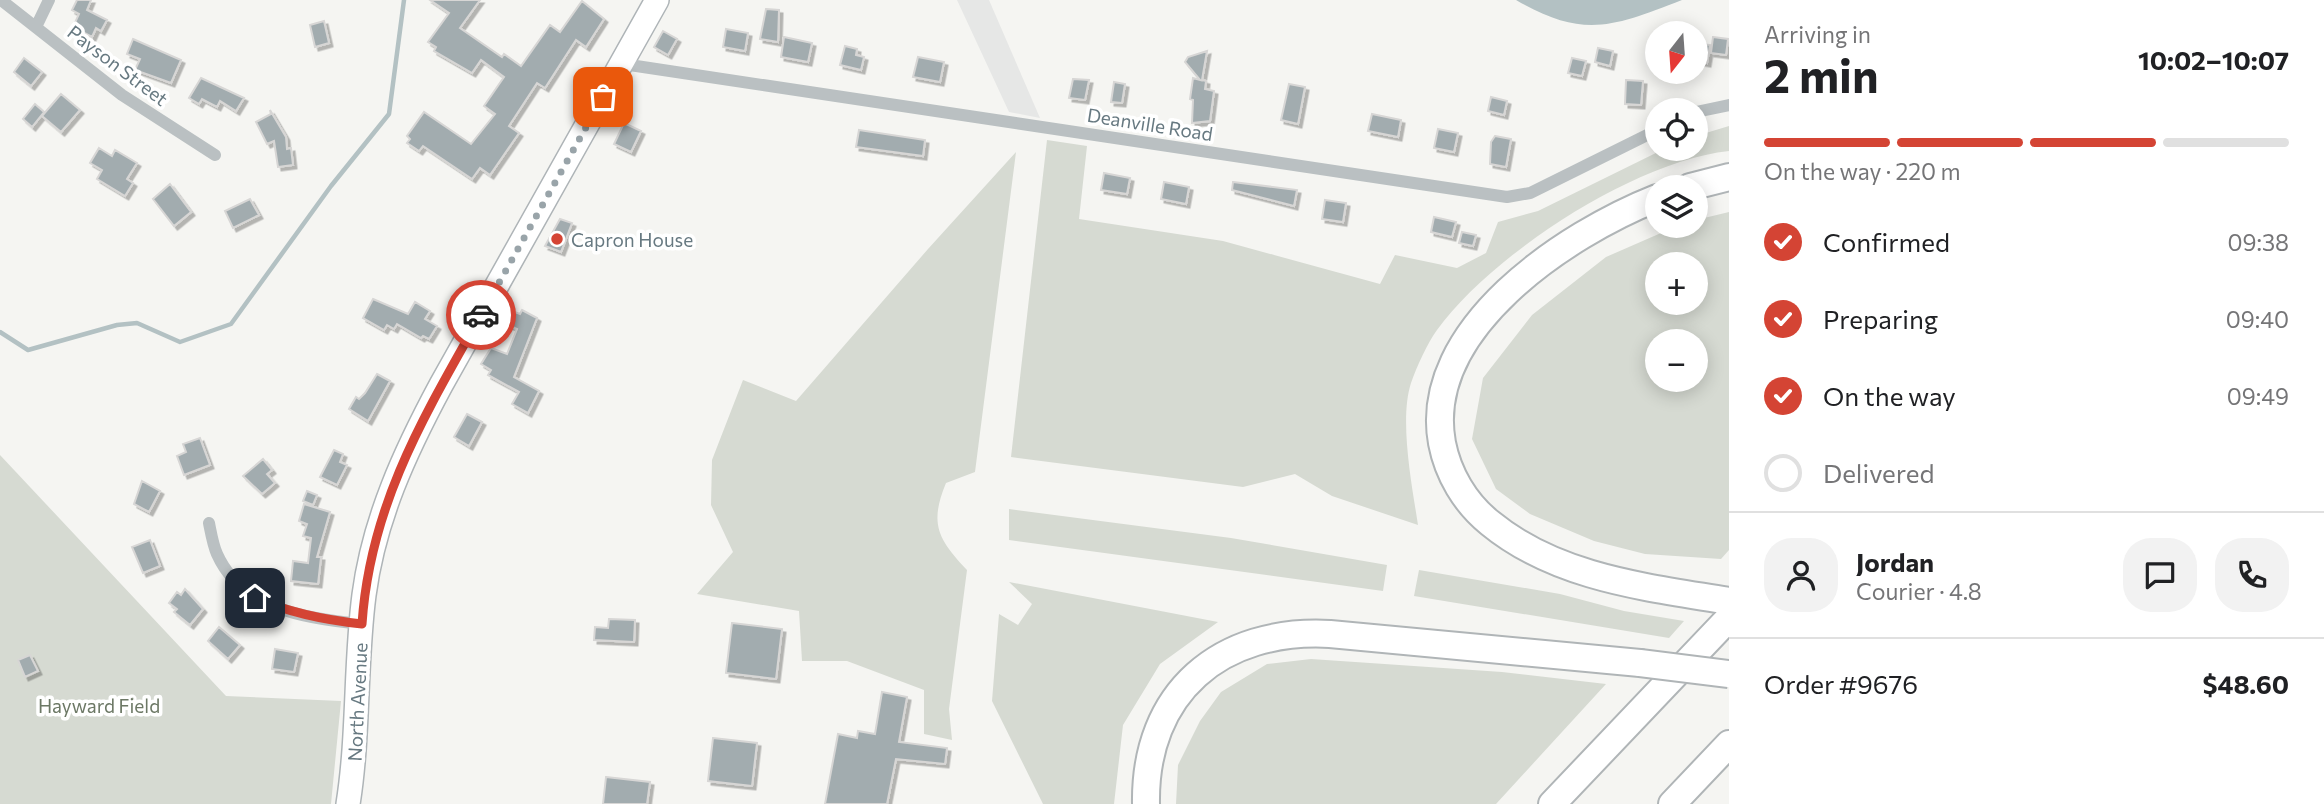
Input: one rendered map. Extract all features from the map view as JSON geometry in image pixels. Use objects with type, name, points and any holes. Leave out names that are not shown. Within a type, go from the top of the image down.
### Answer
[{"type":"highway","points":[[1708,182],[1729,177]]},
{"type":"highway","points":[[1645,204],[1568,245],[1529,274],[1485,316],[1460,348],[1445,380],[1440,403],[1441,439],[1447,463],[1464,496],[1488,523],[1518,543],[1586,573],[1729,601]]},
{"type":"highway","points":[[1552,804],[1729,618]]},
{"type":"highway","points":[[1146,804],[1151,748],[1174,699],[1214,660],[1262,638],[1296,633],[1330,634],[1729,674]]},
{"type":"highway","points":[[1672,804],[1729,744]]},
{"type":"main road","name":"North Avenue","points":[[348,804],[362,624],[374,540],[390,489],[410,442],[657,0]]},
{"type":"street","name":"Payson Street","points":[[1,0],[122,95],[215,155]]},
{"type":"street","points":[[36,27],[49,0]]},
{"type":"street","name":"Deanville Road","points":[[623,64],[1507,197],[1530,193],[1645,136]]},
{"type":"street","points":[[1708,109],[1729,105]]},
{"type":"street","points":[[209,523],[217,554],[230,575],[255,598],[283,610],[322,620],[362,624]]},
{"type":"shaded area","points":[[957,0],[989,0],[1040,118],[1009,112]]},
{"type":"shaded area","points":[[1516,0],[1682,0],[1636,17],[1598,25],[1560,20]]},
{"type":"green space","points":[[1729,126],[1729,151],[1708,155],[1708,132]]},
{"type":"green space","points":[[1047,140],[1087,146],[1079,219],[1223,241],[1380,284],[1395,255],[1457,268],[1486,253],[1498,222],[1538,211],[1645,158],[1645,161],[1683,161],[1651,172],[1568,216],[1493,271],[1461,301],[1437,330],[1411,383],[1406,415],[1410,473],[1418,525],[1332,496],[1295,474],[1243,487],[1011,457]]},
{"type":"green space","points":[[1016,152],[975,472],[946,483],[938,510],[939,530],[943,540],[967,570],[949,709],[952,740],[924,734],[924,690],[847,661],[802,661],[799,611],[697,594],[733,552],[711,505],[712,460],[743,380],[796,401]]},
{"type":"green space","points":[[1729,212],[1729,550],[1721,559],[1645,554],[1594,541],[1530,514],[1496,489],[1472,439],[1483,378],[1532,315],[1606,257],[1650,238],[1708,238],[1708,217]]},
{"type":"green space","name":"Hayward Field","points":[[0,455],[226,696],[341,701],[331,804],[0,804]]},
{"type":"green space","points":[[1009,509],[1231,538],[1387,565],[1383,591],[1009,540]]},
{"type":"green space","points":[[1419,570],[1560,594],[1624,611],[1684,621],[1669,638],[1414,596]]},
{"type":"green space","points":[[1009,582],[1218,622],[1160,664],[1123,725],[1114,804],[1043,804],[992,701],[999,614],[1018,625],[1032,604]]},
{"type":"green space","points":[[1311,659],[1502,672],[1606,684],[1496,804],[1176,804],[1178,765],[1200,721],[1221,692],[1267,664]]},
{"type":"building","points":[[77,0],[91,0],[87,10],[107,20],[101,31],[96,28],[92,37],[73,27],[79,14],[72,10]]},
{"type":"building","points":[[430,0],[480,0],[460,28],[502,57],[504,54],[521,66],[550,25],[560,32],[582,1],[604,19],[586,47],[576,40],[545,88],[537,83],[509,126],[519,133],[490,175],[480,168],[472,179],[423,146],[419,151],[407,143],[410,139],[407,136],[424,112],[471,144],[495,114],[484,106],[504,77],[481,60],[472,73],[434,51],[436,47],[428,42],[449,13]]},
{"type":"building","points":[[766,9],[779,10],[778,42],[760,39]]},
{"type":"building","points":[[324,21],[329,43],[315,47],[310,25]]},
{"type":"building","points":[[726,29],[748,33],[745,51],[723,47]]},
{"type":"building","points":[[663,31],[677,39],[668,55],[654,47]]},
{"type":"building","points":[[784,37],[812,43],[808,62],[781,57]]},
{"type":"building","points":[[1713,37],[1728,39],[1726,55],[1711,53]]},
{"type":"building","points":[[133,39],[181,60],[171,83],[135,70],[140,59],[127,54]]},
{"type":"building","points":[[845,46],[857,49],[856,55],[864,57],[861,70],[840,65]]},
{"type":"building","points":[[1598,48],[1613,51],[1610,66],[1595,62]]},
{"type":"building","points":[[1207,51],[1202,80],[1206,81],[1205,89],[1214,91],[1210,121],[1192,123],[1193,100],[1190,99],[1193,78],[1200,80],[1185,62],[1188,57]]},
{"type":"building","points":[[918,57],[944,62],[940,82],[913,77]]},
{"type":"building","points":[[24,58],[42,72],[31,86],[14,72]]},
{"type":"building","points":[[1572,58],[1586,61],[1582,76],[1568,73]]},
{"type":"building","points":[[201,78],[244,98],[236,111],[220,101],[217,107],[202,99],[199,104],[189,98]]},
{"type":"building","points":[[1073,79],[1089,80],[1085,100],[1069,98]]},
{"type":"building","points":[[1626,80],[1643,81],[1641,105],[1625,104]]},
{"type":"building","points":[[1114,82],[1125,84],[1122,103],[1111,102]]},
{"type":"building","points":[[1289,84],[1305,87],[1298,124],[1281,120]]},
{"type":"building","points":[[61,94],[80,110],[61,132],[42,116]]},
{"type":"building","points":[[1491,97],[1507,101],[1504,115],[1488,111]]},
{"type":"building","points":[[35,104],[44,112],[32,127],[23,119]]},
{"type":"building","points":[[270,110],[286,137],[287,149],[291,148],[293,165],[278,167],[274,141],[267,144],[256,122],[271,114]]},
{"type":"building","points":[[1372,114],[1401,120],[1398,137],[1368,131]]},
{"type":"building","points":[[624,123],[641,131],[631,152],[614,144]]},
{"type":"building","points":[[1438,129],[1458,133],[1454,152],[1434,148]]},
{"type":"building","points":[[859,130],[925,140],[923,156],[856,147]]},
{"type":"building","points":[[1495,136],[1511,139],[1506,167],[1490,164],[1491,142]]},
{"type":"building","points":[[99,148],[112,156],[115,150],[137,163],[127,179],[133,183],[125,196],[97,179],[102,170],[90,163]]},
{"type":"building","points":[[1104,173],[1130,178],[1127,194],[1101,190]]},
{"type":"building","points":[[1164,182],[1189,187],[1186,204],[1161,199]]},
{"type":"building","points":[[1233,182],[1297,190],[1294,206],[1232,190]]},
{"type":"building","points":[[170,184],[191,212],[174,226],[153,199]]},
{"type":"building","points":[[250,199],[259,215],[233,228],[225,211]]},
{"type":"building","points":[[1325,200],[1346,203],[1343,222],[1322,219]]},
{"type":"building","points":[[1434,217],[1456,222],[1452,237],[1431,232]]},
{"type":"building","name":"Capron House","points":[[560,219],[572,223],[561,252],[545,246]]},
{"type":"building","points":[[1462,232],[1476,235],[1473,246],[1459,243]]},
{"type":"building","points":[[373,299],[408,314],[415,302],[430,311],[425,319],[437,326],[429,339],[423,336],[421,338],[397,324],[394,329],[387,325],[384,330],[363,318]]},
{"type":"building","points":[[522,310],[537,318],[514,377],[539,391],[528,413],[512,404],[519,392],[488,375],[491,370],[481,364],[491,348],[507,354],[517,329],[506,324],[512,311],[520,314]]},
{"type":"building","points":[[377,374],[390,381],[368,421],[349,409],[356,397],[359,399],[365,393]]},
{"type":"building","points":[[467,414],[482,422],[469,446],[454,437]]},
{"type":"building","points":[[200,438],[210,465],[184,475],[177,456],[186,452],[183,444]]},
{"type":"building","points":[[334,450],[343,454],[340,462],[347,465],[337,485],[320,477]]},
{"type":"building","points":[[263,459],[272,470],[267,474],[275,483],[262,494],[243,476]]},
{"type":"building","points":[[142,481],[160,491],[149,512],[134,504]]},
{"type":"building","points":[[307,491],[317,495],[313,505],[303,501]]},
{"type":"building","points":[[304,504],[330,512],[317,557],[321,557],[318,584],[291,581],[293,561],[308,563],[311,538],[303,536],[307,524],[299,521]]},
{"type":"building","points":[[150,540],[160,566],[143,573],[132,547]]},
{"type":"building","points":[[185,589],[203,609],[190,625],[174,612],[177,609],[169,603],[177,592],[181,595]]},
{"type":"building","points":[[609,619],[635,620],[634,642],[594,640],[595,627],[608,628]]},
{"type":"building","points":[[732,623],[782,629],[776,679],[726,673]]},
{"type":"building","points":[[219,627],[240,645],[228,659],[208,641]]},
{"type":"building","points":[[275,649],[298,653],[294,672],[272,669]]},
{"type":"building","points":[[30,655],[38,671],[25,677],[18,660]]},
{"type":"building","points":[[882,692],[907,697],[899,742],[947,748],[945,764],[896,759],[887,804],[825,804],[838,734],[857,738],[858,731],[875,734]]},
{"type":"building","points":[[713,738],[757,743],[752,786],[708,781]]},
{"type":"building","points":[[606,777],[650,782],[647,804],[603,804]]},
{"type":"waterway","points":[[0,332],[28,350],[117,325],[137,323],[180,342],[231,324],[331,186],[389,114],[404,0]]},
{"type":"way so far","points":[[481,315],[603,97]]},
{"type":"place","name":"Capron House","points":[[557,239]]},
{"type":"route","points":[[255,598],[283,610],[322,620],[362,624],[374,540],[390,489],[410,442],[481,315]]}]
